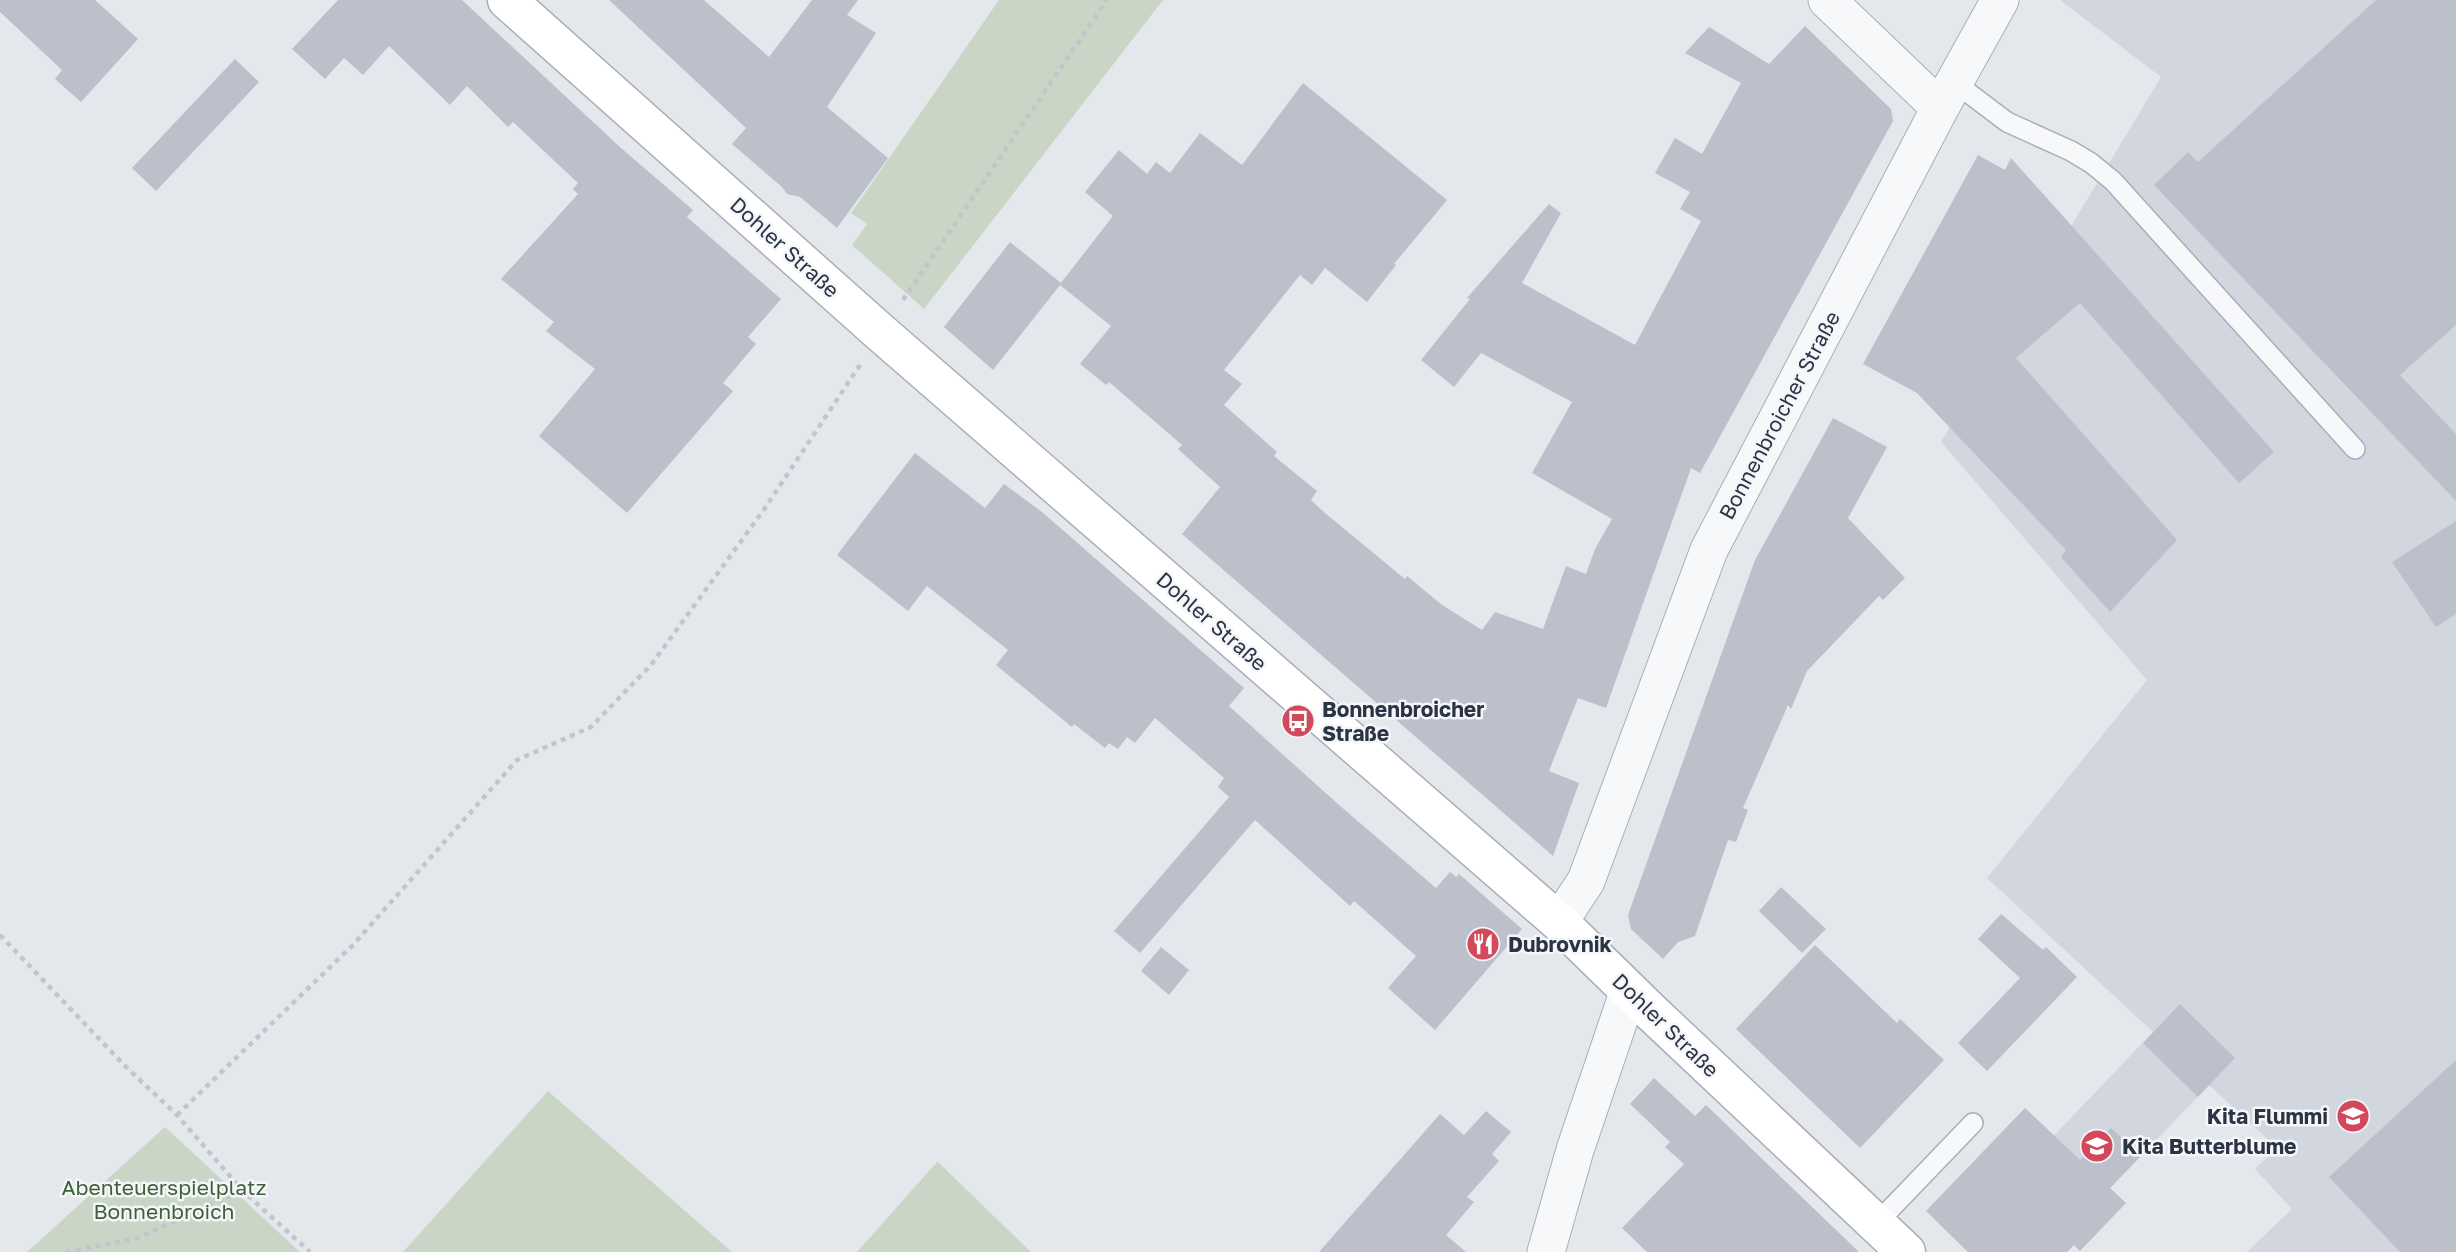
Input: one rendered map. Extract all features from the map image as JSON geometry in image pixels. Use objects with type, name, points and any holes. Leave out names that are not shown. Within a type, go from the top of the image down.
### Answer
[{"type":"main road","name":"Dohler Straße","points":[[508,0],[881,333],[1559,922],[1906,1252]]},
{"type":"street","points":[[1827,0],[1947,95]]},
{"type":"street","name":"Bonnenbroicher Straße","points":[[1559,922],[1586,881],[1709,550],[1947,95],[2000,0]]},
{"type":"street","points":[[1546,1252],[1575,1150],[1629,990]]},
{"type":"lane","points":[[1947,95],[2071,150],[2113,181],[2355,449]]},
{"type":"lane","points":[[1876,1224],[1973,1123]]},
{"type":"path","points":[[177,1115],[353,945],[517,760],[591,727],[650,665],[763,511],[1107,0]]},
{"type":"path","points":[[0,936],[125,1066],[177,1115],[242,1190],[310,1252]]},
{"type":"path","points":[[66,1252],[138,1238],[242,1190]]},
{"type":"shaded area","points":[[2060,0],[2456,0],[2456,1252],[2247,1252],[2292,1209],[2255,1169],[2277,1148],[2209,1085],[2049,1252],[1968,1252],[1955,1239],[2153,1032],[1987,878],[2147,680],[1941,442],[2161,77]]},
{"type":"green space","points":[[999,0],[1163,0],[924,309],[852,245],[867,224],[851,213]]},
{"type":"green space","points":[[548,1091],[732,1252],[403,1252]]},
{"type":"green space","name":"Abenteuerspielplatz Bonnenbroich","points":[[165,1127],[300,1252],[27,1252]]},
{"type":"green space","points":[[938,1162],[1031,1252],[857,1252]]},
{"type":"building","points":[[0,0],[95,0],[138,39],[81,102],[55,79],[62,70],[0,12]]},
{"type":"building","points":[[338,0],[462,0],[621,148],[693,210],[687,217],[781,299],[748,337],[756,344],[723,383],[733,391],[627,513],[539,436],[595,369],[546,331],[554,322],[501,279],[578,194],[573,189],[578,183],[513,122],[508,127],[467,86],[450,105],[389,46],[363,75],[344,58],[325,79],[292,49]]},
{"type":"building","points":[[609,0],[704,0],[769,57],[812,0],[858,0],[847,15],[876,33],[827,107],[888,158],[837,228],[800,197],[787,194],[732,144],[746,128]]},
{"type":"building","points":[[2376,0],[2456,0],[2456,325],[2400,375],[2456,434],[2456,501],[2154,185],[2188,152],[2198,162]]},
{"type":"building","points":[[1805,26],[1891,109],[1893,121],[1700,473],[1691,468],[1606,708],[1578,698],[1549,771],[1579,783],[1553,856],[1182,534],[1220,487],[1178,449],[1182,445],[1109,382],[1106,385],[1080,364],[1111,326],[1060,285],[993,370],[944,327],[1010,242],[1061,283],[1113,216],[1085,192],[1119,150],[1147,174],[1156,162],[1170,173],[1200,133],[1242,165],[1303,83],[1447,200],[1394,264],[1396,265],[1367,302],[1325,268],[1312,285],[1300,275],[1224,370],[1242,384],[1224,405],[1277,452],[1274,456],[1317,491],[1311,500],[1325,513],[1405,579],[1407,576],[1442,605],[1482,630],[1495,612],[1543,629],[1566,566],[1586,574],[1595,549],[1612,519],[1532,473],[1572,402],[1481,353],[1454,387],[1421,360],[1470,299],[1467,298],[1549,204],[1561,213],[1522,283],[1635,345],[1701,221],[1680,209],[1690,192],[1655,173],[1675,138],[1702,154],[1741,83],[1685,53],[1709,27],[1769,64]]},
{"type":"building","points":[[235,59],[259,82],[156,191],[132,168]]},
{"type":"building","points":[[1978,155],[2005,170],[2011,158],[2274,452],[2239,483],[2080,303],[2016,358],[2177,540],[2110,612],[2061,557],[2066,550],[1917,393],[1863,364]]},
{"type":"building","points":[[1833,418],[1887,447],[1848,518],[1905,578],[1883,600],[1879,596],[1807,671],[1791,709],[1788,705],[1743,808],[1748,810],[1736,842],[1728,840],[1695,936],[1678,942],[1663,959],[1631,929],[1628,915],[1755,560]]},
{"type":"building","points":[[915,453],[985,508],[1004,484],[1042,512],[1244,688],[1229,706],[1339,805],[1436,888],[1450,872],[1456,877],[1459,874],[1522,929],[1435,1030],[1388,988],[1416,956],[1354,901],[1350,906],[1255,820],[1140,953],[1114,931],[1229,797],[1218,787],[1224,778],[1155,718],[1135,743],[1127,737],[1118,749],[1109,743],[1105,748],[1074,724],[1072,727],[996,665],[1008,650],[927,586],[908,611],[837,555]]},
{"type":"building","points":[[2456,521],[2456,614],[2436,627],[2392,562]]},
{"type":"building","points":[[1781,887],[1826,929],[1802,953],[1759,911]]},
{"type":"building","points":[[2001,914],[2043,950],[2046,947],[2077,977],[1987,1071],[1958,1043],[2020,978],[1978,939]]},
{"type":"building","points":[[1815,945],[1897,1023],[1900,1019],[1944,1060],[1860,1148],[1736,1029]]},
{"type":"building","points":[[1161,947],[1189,970],[1169,995],[1141,971]]},
{"type":"building","points":[[2180,1004],[2235,1058],[2198,1097],[2143,1043]]},
{"type":"building","points":[[2456,1060],[2456,1252],[2400,1252],[2329,1177]]},
{"type":"building","points":[[1654,1078],[1695,1116],[1706,1105],[1859,1252],[1647,1252],[1622,1228],[1684,1164],[1665,1147],[1670,1142],[1630,1104]]},
{"type":"building","points":[[2025,1108],[2080,1160],[2111,1128],[2141,1156],[2110,1188],[2126,1203],[2080,1251],[2074,1245],[2067,1252],[1968,1252],[1926,1211]]},
{"type":"building","points":[[1486,1111],[1511,1132],[1492,1154],[1499,1161],[1467,1197],[1474,1202],[1446,1235],[1466,1252],[1319,1252],[1440,1114],[1464,1135]]},
{"type":"place","name":"Bonnenbroicher Straße","points":[[1298,721]]},
{"type":"place","name":"Dubrovnik","points":[[1483,944]]},
{"type":"place","name":"Kita Flummi","points":[[2353,1116]]},
{"type":"place","name":"Kita Butterblume","points":[[2097,1146]]}]
